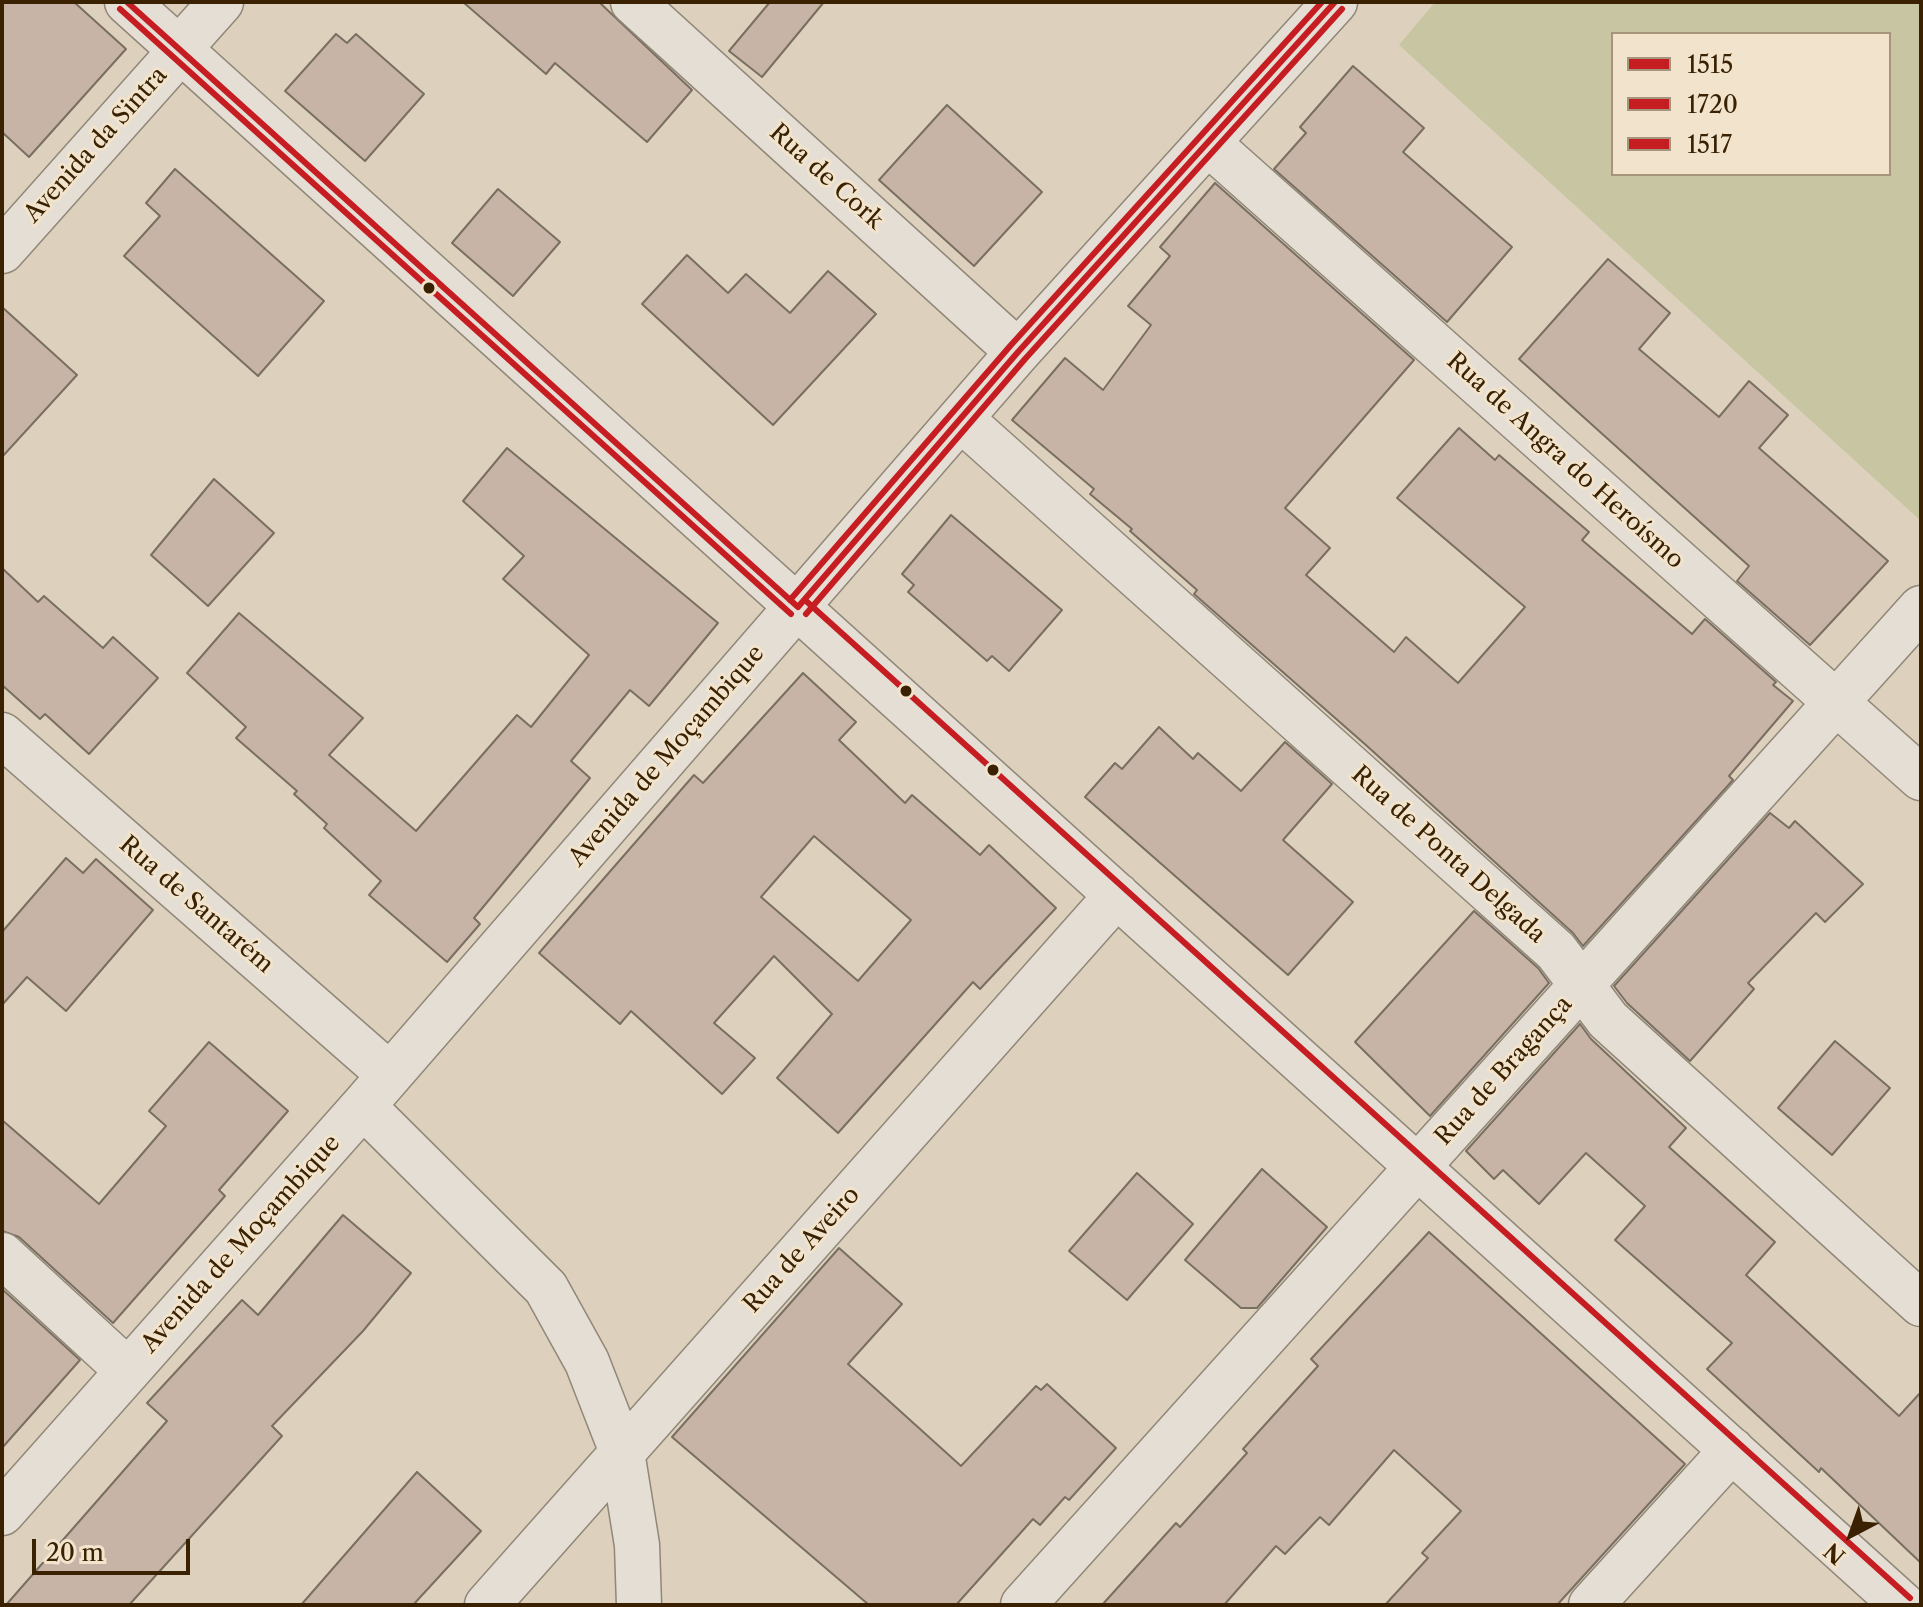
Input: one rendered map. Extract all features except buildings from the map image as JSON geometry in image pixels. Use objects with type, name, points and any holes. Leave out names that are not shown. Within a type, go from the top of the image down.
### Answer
[{"type":"street","points":[[127,2],[1903,1605]]},
{"type":"street","name":"Avenida da Sintra","points":[[2,251],[221,2]]},
{"type":"street","name":"Rua de Cork","points":[[633,2],[1018,352]]},
{"type":"street","name":"Avenida de Moçambique","points":[[2,1513],[376,1090],[1018,352],[1335,2]]},
{"type":"street","name":"Rua de Angra do Heroísmo","points":[[1208,143],[1921,778]]},
{"type":"street","name":"Rua de Ponta Delgada","points":[[961,419],[1556,951],[1608,1020],[1921,1304]]},
{"type":"street","name":"Rua de Bragança","points":[[1023,1605],[1921,608]]},
{"type":"street","name":"Rua de Santarém","points":[[2,735],[376,1090],[546,1288],[587,1362],[622,1452],[637,1545],[639,1605]]},
{"type":"street","name":"Rua de Aveiro","points":[[487,1605],[1117,895]]},
{"type":"street","points":[[2,1255],[128,1371]]},
{"type":"street","points":[[1591,1605],[1732,1450]]},
{"type":"shaded area","points":[[1435,2],[1921,2],[1921,521],[1399,45]]},
{"type":"transit line","name":"1515","points":[[127,2],[798,607]]},
{"type":"transit line","name":"1517","points":[[790,600],[1011,345],[1322,2]]},
{"type":"transit line","name":"1515","points":[[798,607],[1018,352],[1335,2]]},
{"type":"transit line","name":"1720","points":[[120,9],[791,614]]},
{"type":"transit line","name":"1720","points":[[806,614],[1025,359],[1342,9]]},
{"type":"transit line","name":"1517","points":[[805,600],[1910,1598]]}]
